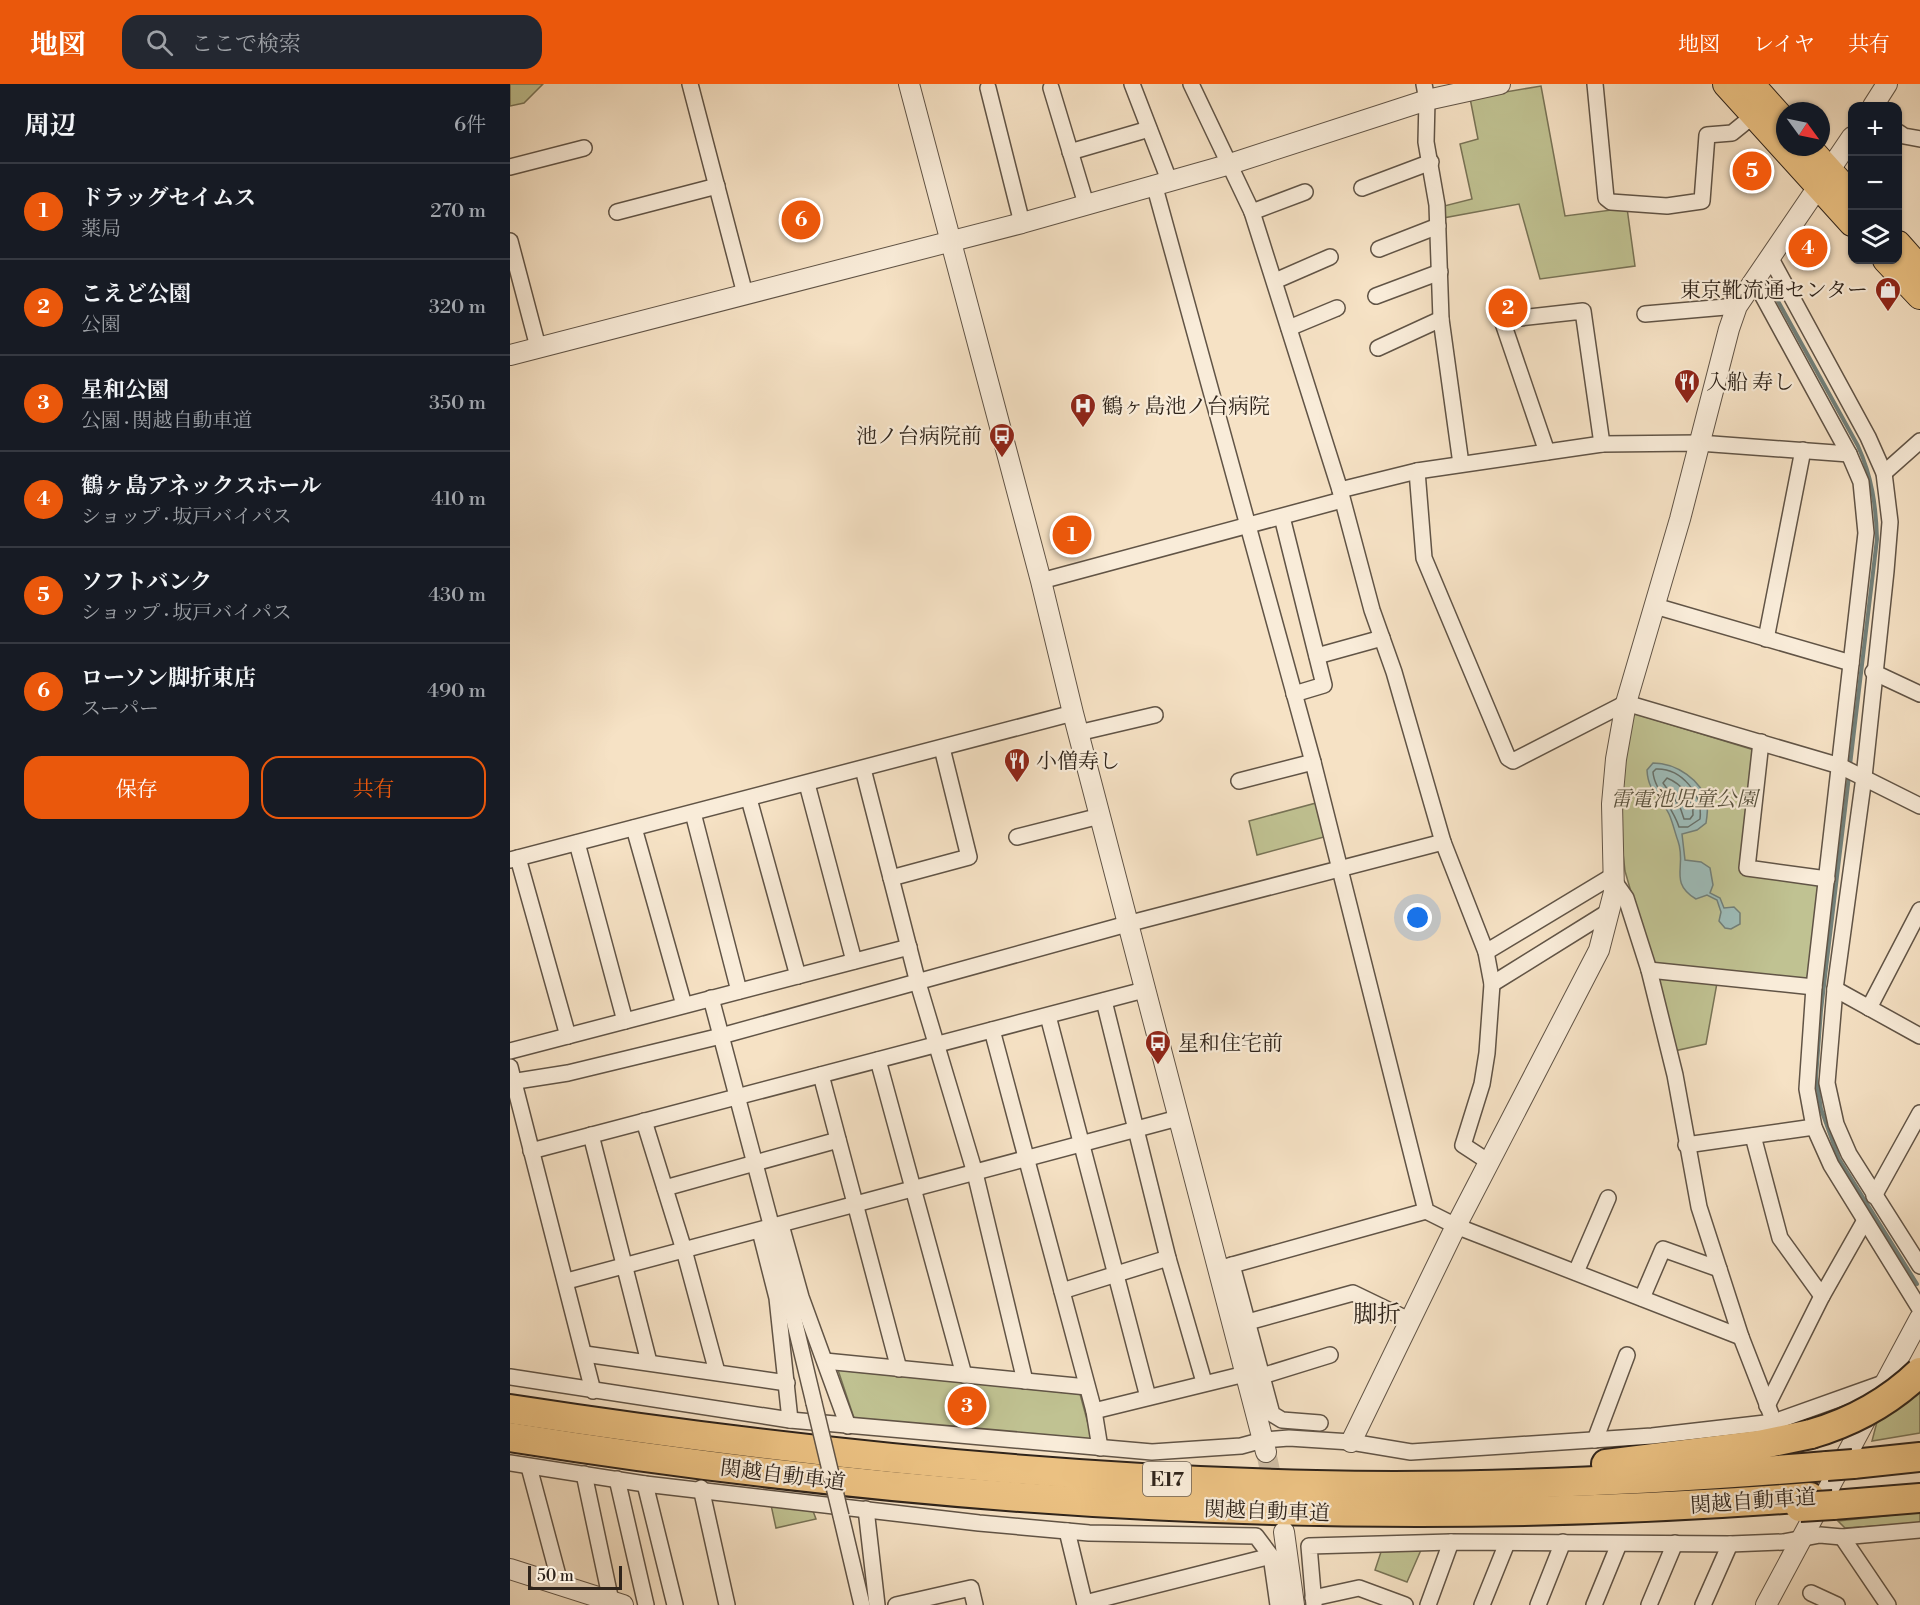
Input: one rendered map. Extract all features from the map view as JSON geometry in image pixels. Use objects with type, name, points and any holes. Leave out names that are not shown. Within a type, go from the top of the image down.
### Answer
[{"type":"highway","points":[[1726,84],[1753,116],[1824,178],[1848,193]]},
{"type":"highway","points":[[1751,84],[1776,112]]},
{"type":"highway","points":[[1813,156],[1848,217]]},
{"type":"highway","points":[[1902,248],[1920,268]]},
{"type":"highway","points":[[1890,264],[1920,296]]},
{"type":"highway","points":[[1404,1485],[1691,1454],[1768,1443],[1811,1434],[1866,1412],[1898,1391],[1920,1372]]},
{"type":"highway","name":"関越自動車道","points":[[510,1409],[764,1444],[999,1467],[1228,1482],[1404,1485],[1595,1482],[1840,1465],[1920,1457]]},
{"type":"highway","name":"関越自動車道","points":[[510,1437],[761,1473],[989,1497],[1314,1513],[1595,1511],[1820,1501],[1920,1486]]},
{"type":"highway","points":[[1820,1501],[1920,1498]]},
{"type":"street","points":[[690,84],[745,294]]},
{"type":"street","points":[[909,84],[1041,581],[1178,1118],[1225,1267],[1254,1375],[1272,1414],[1282,1420],[1320,1423]]},
{"type":"street","points":[[1132,84],[1149,129],[1248,526],[1340,868],[1426,1211]]},
{"type":"street","points":[[1191,84],[1227,165],[1252,212],[1341,495],[1443,842],[1486,952],[1492,984],[1487,1053],[1482,1084],[1463,1145],[1489,1162]]},
{"type":"street","points":[[510,355],[1022,223],[1227,165],[1426,92],[1500,84]]},
{"type":"street","points":[[1596,84],[1606,198],[1611,202],[1667,206],[1702,201],[1707,135],[1732,134],[1753,116]]},
{"type":"street","points":[[1876,102],[1887,84]]},
{"type":"street","points":[[988,88],[1022,223]]},
{"type":"street","points":[[1051,88],[1086,204]]},
{"type":"street","points":[[1426,92],[1426,142],[1431,162],[1438,226],[1441,319],[1461,464]]},
{"type":"street","points":[[1070,152],[1149,129]]},
{"type":"street","points":[[1902,135],[1920,139]]},
{"type":"street","points":[[1351,1442],[1456,1226],[1595,959],[1611,910],[1614,878],[1611,804],[1626,703],[1655,606],[1737,306],[1848,143]]},
{"type":"street","points":[[510,167],[584,148]]},
{"type":"street","points":[[1362,188],[1431,162]]},
{"type":"street","points":[[616,212],[717,186]]},
{"type":"street","points":[[1252,212],[1305,192]]},
{"type":"street","points":[[1379,249],[1438,226]]},
{"type":"street","points":[[510,241],[538,347]]},
{"type":"street","points":[[1275,281],[1330,257]]},
{"type":"street","points":[[1770,257],[1868,437],[1884,473],[1890,522],[1864,777],[1835,989],[1827,1083],[1836,1124],[1849,1154],[1920,1266]]},
{"type":"street","points":[[1376,296],[1440,272]]},
{"type":"street","points":[[1754,280],[1849,454],[1861,482],[1866,533],[1814,987],[1807,1089],[1814,1127],[1831,1165],[1864,1222],[1920,1309]]},
{"type":"street","points":[[1645,314],[1737,306]]},
{"type":"street","points":[[1289,328],[1337,308]]},
{"type":"street","points":[[1547,452],[1502,320],[1583,311],[1602,444]]},
{"type":"street","points":[[1378,348],[1441,319]]},
{"type":"street","points":[[1884,473],[1920,441]]},
{"type":"street","points":[[1041,581],[1282,517],[1417,471],[1461,464],[1602,444],[1699,443],[1849,454]]},
{"type":"street","points":[[1766,639],[1803,450]]},
{"type":"street","points":[[1417,471],[1424,558],[1508,758],[1513,761],[1519,760],[1626,703],[1840,766],[1920,806]]},
{"type":"street","points":[[1282,517],[1324,685],[1294,694]]},
{"type":"street","points":[[1655,606],[1851,663]]},
{"type":"street","points":[[1317,656],[1382,638]]},
{"type":"street","points":[[1873,672],[1920,694]]},
{"type":"street","points":[[568,1036],[514,859],[1073,713]]},
{"type":"street","points":[[1078,733],[1155,715]]},
{"type":"street","points":[[1761,742],[1748,868],[1827,879]]},
{"type":"street","points":[[891,878],[969,857],[942,748]]},
{"type":"street","points":[[1239,781],[1312,762]]},
{"type":"street","points":[[863,769],[918,983],[975,1173],[1025,1381]]},
{"type":"street","points":[[807,784],[854,961]]},
{"type":"street","points":[[749,799],[798,976]]},
{"type":"street","points":[[693,813],[739,991]]},
{"type":"street","points":[[1017,837],[1100,816]]},
{"type":"street","points":[[634,828],[684,1005]]},
{"type":"street","points":[[593,1391],[567,1281],[511,1077],[568,1073],[721,1036],[1128,924],[1443,842]]},
{"type":"street","points":[[577,843],[625,1021]]},
{"type":"street","points":[[1486,952],[1614,878]]},
{"type":"street","points":[[1614,878],[1626,898],[1650,970],[1675,1075],[1699,1207],[1741,1337],[1774,1422]]},
{"type":"street","points":[[1492,984],[1611,910]]},
{"type":"street","points":[[1869,1008],[1920,910]]},
{"type":"street","points":[[510,1051],[909,947]]},
{"type":"street","points":[[1650,970],[1814,987]]},
{"type":"street","points":[[1835,989],[1920,1036]]},
{"type":"street","points":[[531,1151],[1144,990]]},
{"type":"street","points":[[711,998],[771,1228],[862,1605]]},
{"type":"street","points":[[1104,1001],[1168,1258],[1204,1382]]},
{"type":"street","points":[[1048,1016],[1148,1397]]},
{"type":"street","points":[[992,1030],[1094,1411],[1100,1448]]},
{"type":"street","points":[[878,1060],[964,1375]]},
{"type":"street","points":[[821,1075],[899,1369]]},
{"type":"street","points":[[1874,1196],[1920,1113]]},
{"type":"street","points":[[567,1281],[1178,1118]]},
{"type":"street","points":[[644,1121],[684,1250],[717,1372]]},
{"type":"street","points":[[1686,1145],[1814,1127]]},
{"type":"street","points":[[591,1135],[649,1362]]},
{"type":"street","points":[[1753,1136],[1780,1238],[1822,1296]]},
{"type":"street","points":[[665,1188],[838,1140]]},
{"type":"street","points":[[1576,1272],[1608,1198]]},
{"type":"street","points":[[1225,1267],[1426,1211],[1456,1226],[1741,1337]]},
{"type":"street","points":[[1767,1406],[1822,1296],[1864,1222]]},
{"type":"street","points":[[771,1228],[801,1297],[848,1426]]},
{"type":"street","points":[[771,1228],[790,1420]]},
{"type":"street","points":[[1642,1298],[1663,1249],[1719,1269]]},
{"type":"street","points":[[1062,1291],[1168,1258]]},
{"type":"street","points":[[1225,1267],[1248,1322],[1264,1446]]},
{"type":"street","points":[[1248,1322],[1353,1293],[1409,1320]]},
{"type":"street","points":[[1766,1605],[1920,1318]]},
{"type":"street","points":[[585,1354],[787,1383]]},
{"type":"street","points":[[1094,1411],[1204,1382],[1254,1375],[1330,1355]]},
{"type":"street","points":[[1595,1440],[1627,1355]]},
{"type":"street","points":[[825,1361],[1087,1387]]},
{"type":"street","points":[[510,1377],[790,1420],[1152,1452],[1264,1446],[1288,1438],[1351,1442],[1411,1452],[1595,1440],[1774,1422],[1886,1382]]},
{"type":"street","points":[[510,1463],[645,1484],[701,1488],[1067,1531],[1256,1536],[1271,1556],[1282,1605]]},
{"type":"street","points":[[529,1467],[560,1583]]},
{"type":"street","points":[[584,1474],[617,1603]]},
{"type":"street","points":[[617,1479],[646,1605]]},
{"type":"street","points":[[645,1484],[675,1605]]},
{"type":"street","points":[[701,1488],[727,1605]]},
{"type":"street","points":[[866,1509],[878,1605]]},
{"type":"street","points":[[1405,1605],[1359,1588],[1313,1601],[1310,1546],[1451,1542],[1730,1544],[1802,1538],[1820,1534],[1842,1537],[1920,1530]]},
{"type":"street","points":[[1067,1531],[1085,1604],[1271,1556]]},
{"type":"street","points":[[1282,1605],[1284,1532]]},
{"type":"street","points":[[1842,1537],[1888,1605]]},
{"type":"street","points":[[1428,1605],[1451,1542]]},
{"type":"street","points":[[1538,1605],[1563,1542]]},
{"type":"street","points":[[1482,1605],[1507,1543]]},
{"type":"street","points":[[1649,1605],[1675,1543]]},
{"type":"street","points":[[1594,1605],[1619,1544]]},
{"type":"street","points":[[1703,1605],[1730,1544]]},
{"type":"street","points":[[510,1569],[617,1603]]},
{"type":"street","points":[[896,1605],[971,1588],[975,1605]]},
{"type":"street","points":[[1812,1593],[1837,1605]]},
{"type":"green space","points":[[510,84],[543,84],[524,103],[510,106]]},
{"type":"green space","points":[[1541,86],[1565,216],[1627,208],[1635,266],[1540,279],[1519,204],[1443,218],[1444,206],[1472,199],[1460,144],[1478,139],[1470,98]]},
{"type":"green space","name":"雷電池児童公園","points":[[1633,713],[1754,750],[1741,873],[1819,885],[1807,980],[1652,965],[1625,871],[1618,808]]},
{"type":"green space","points":[[1316,803],[1324,837],[1257,855],[1249,821]]},
{"type":"green space","points":[[1659,976],[1717,983],[1706,1044],[1674,1051],[1655,981]]},
{"type":"green space","points":[[838,1370],[1080,1394],[1093,1442],[854,1418]]},
{"type":"green space","points":[[1920,1381],[1920,1433],[1872,1441],[1879,1414]]},
{"type":"green space","points":[[771,1505],[813,1511],[816,1519],[776,1528]]},
{"type":"green space","points":[[1920,1512],[1920,1523],[1845,1528],[1838,1521]]},
{"type":"green space","points":[[1421,1550],[1407,1582],[1375,1570],[1381,1552]]},
{"type":"water","points":[[1653,763],[1670,766],[1687,774],[1700,787],[1704,795],[1707,805],[1706,823],[1697,830],[1682,834],[1685,860],[1701,862],[1710,868],[1713,885],[1710,893],[1720,898],[1724,908],[1734,907],[1740,913],[1740,924],[1731,929],[1725,928],[1719,921],[1721,912],[1717,900],[1707,895],[1696,899],[1688,893],[1680,880],[1680,850],[1673,824],[1666,808],[1652,789],[1648,777],[1647,770]]},
{"type":"waterway","points":[[1768,283],[1858,446],[1867,469],[1876,514],[1877,539],[1850,765]]},
{"type":"waterway","points":[[1849,776],[1821,1010],[1816,1077],[1821,1109],[1839,1159],[1917,1284]]},
{"type":"tunnel","points":[[1266,1452],[1275,1494]]},
{"type":"place","name":"ソフトバンク","points":[[1752,171]]},
{"type":"place","name":"ローソン脚折東店","points":[[801,220]]},
{"type":"place","name":"鶴ヶ島アネックスホール","points":[[1808,248]]},
{"type":"place","name":"こえど公園","points":[[1508,308]]},
{"type":"place","name":"東京靴流通センター","points":[[1888,313]]},
{"type":"place","name":"入船 寿し","points":[[1687,405]]},
{"type":"place","name":"鶴ヶ島池ノ台病院","points":[[1083,429]]},
{"type":"place","name":"池ノ台病院前","points":[[1002,459]]},
{"type":"place","name":"ドラッグセイムス","points":[[1072,535]]},
{"type":"place","name":"小僧寿し","points":[[1017,784]]},
{"type":"place","name":"星和住宅前","points":[[1158,1066]]},
{"type":"place","name":"星和公園","points":[[967,1406]]},
{"type":"district","name":"脚折","points":[[1377,1314]]}]
